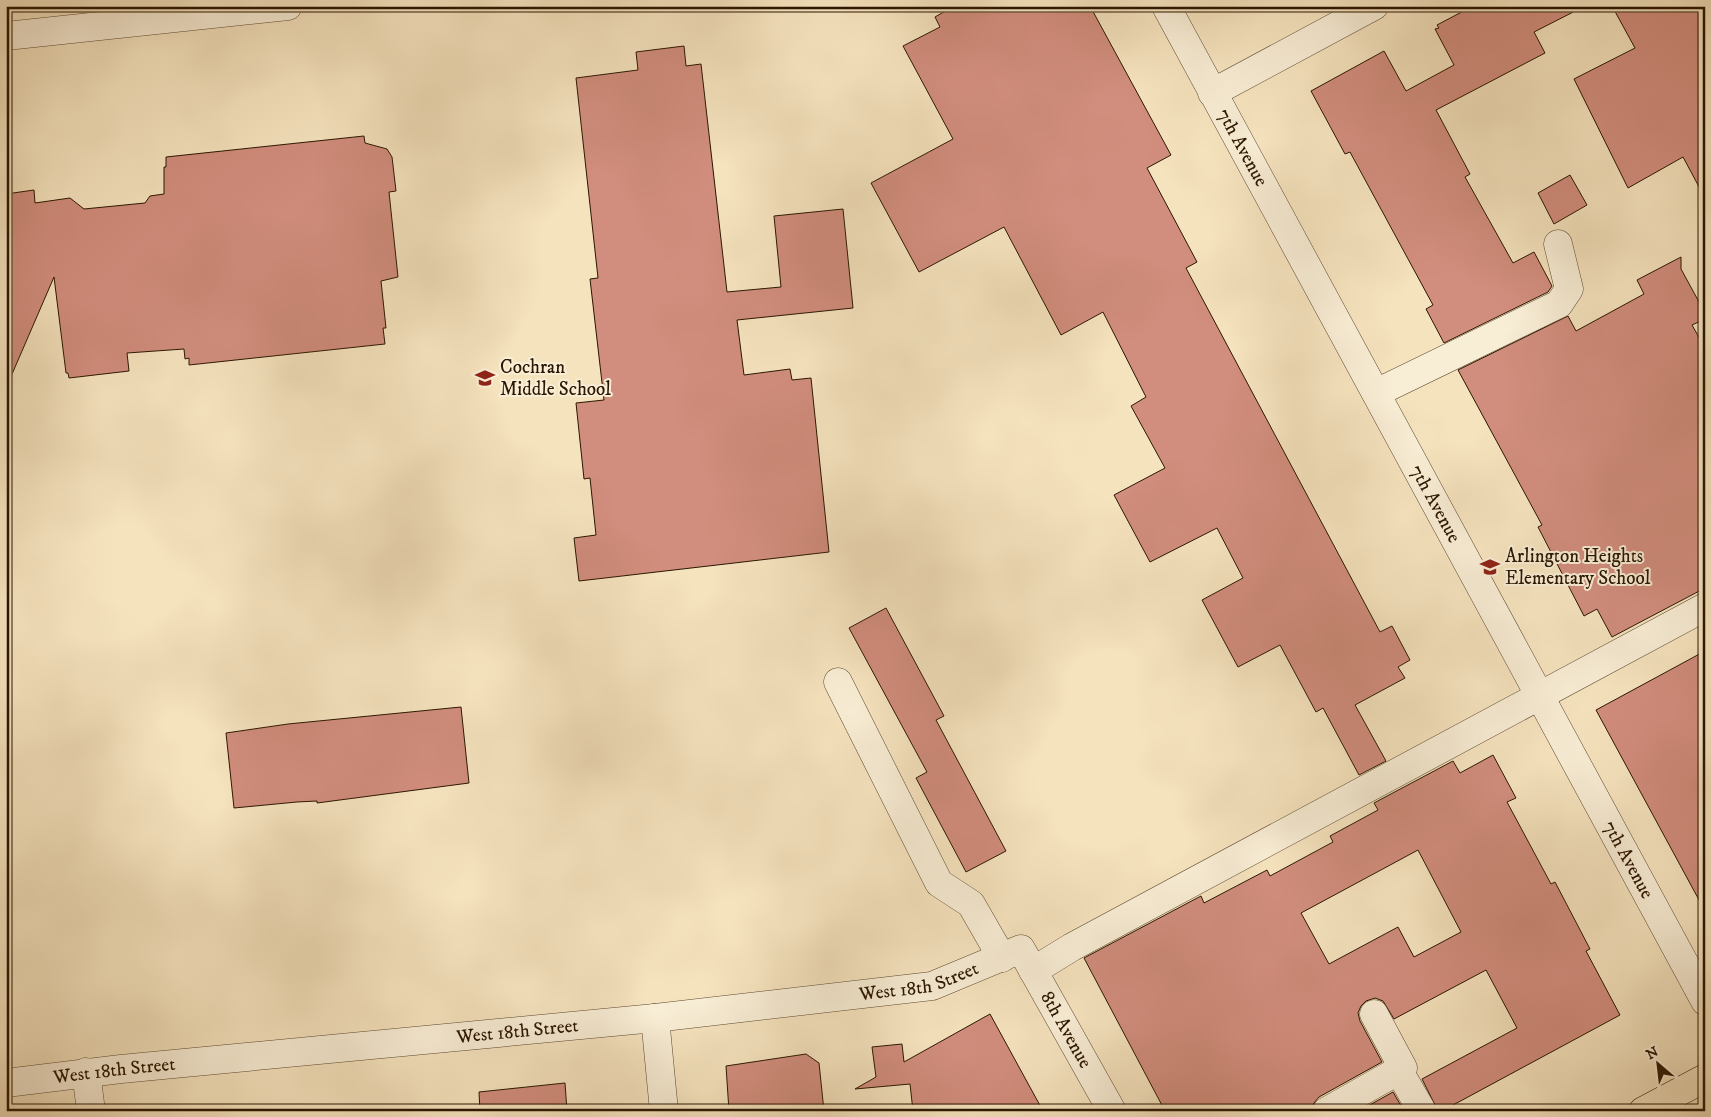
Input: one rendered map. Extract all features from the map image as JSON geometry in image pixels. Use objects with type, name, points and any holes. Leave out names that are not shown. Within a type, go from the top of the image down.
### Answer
[{"type":"main road","points":[[1643,1111],[1705,1078]]},
{"type":"street","points":[[6,36],[288,6]]},
{"type":"street","name":"7th Avenue","points":[[1166,6],[1705,1001]]},
{"type":"street","points":[[1212,93],[1374,6]]},
{"type":"street","points":[[1376,393],[1559,304],[1569,289],[1558,244]]},
{"type":"street","name":"West 18th Street","points":[[6,1083],[86,1072],[655,1018],[932,986],[1019,959],[1081,943],[1705,607]]},
{"type":"street","name":"8th Avenue","points":[[838,682],[939,883],[971,904],[1019,959],[1112,1111]]},
{"type":"street","points":[[1327,1111],[1403,1068],[1374,1014]]},
{"type":"street","points":[[655,1018],[664,1111]]},
{"type":"street","points":[[1399,1071],[1422,1111]]},
{"type":"street","points":[[86,1072],[91,1111]]},
{"type":"building","points":[[954,6],[1090,6],[1171,155],[1147,168],[1197,262],[1186,268],[1380,632],[1392,626],[1410,660],[1398,667],[1405,678],[1355,705],[1386,761],[1359,775],[1323,708],[1316,712],[1280,645],[1238,667],[1202,600],[1243,578],[1217,528],[1150,562],[1114,495],[1165,468],[1131,406],[1146,397],[1103,312],[1061,335],[1004,227],[919,272],[871,183],[953,139],[903,46],[940,27],[935,17]]},
{"type":"building","points":[[1473,6],[1585,6],[1534,32],[1545,53],[1436,110],[1470,174],[1465,177],[1513,263],[1534,252],[1552,286],[1548,292],[1444,343],[1426,309],[1433,305],[1350,152],[1345,154],[1311,91],[1384,51],[1406,91],[1454,65],[1435,29],[1439,28],[1437,25]]},
{"type":"building","points":[[1612,6],[1705,6],[1705,198],[1683,157],[1628,188],[1574,79],[1635,48]]},
{"type":"building","points":[[684,46],[686,66],[701,64],[727,292],[781,287],[774,216],[843,209],[853,308],[737,320],[744,375],[790,369],[792,380],[811,378],[829,552],[579,581],[574,538],[596,535],[590,478],[584,479],[576,403],[604,400],[590,279],[598,278],[576,78],[638,70],[636,52]]},
{"type":"building","points":[[364,136],[365,143],[387,149],[392,157],[396,191],[389,192],[398,277],[381,281],[386,328],[383,328],[385,344],[189,365],[189,358],[185,359],[184,349],[127,353],[129,371],[69,378],[68,373],[66,373],[54,277],[6,388],[6,194],[34,190],[35,203],[70,198],[84,209],[145,203],[150,196],[164,194],[166,157]]},
{"type":"building","points":[[1570,175],[1587,205],[1554,224],[1538,193]]},
{"type":"building","points":[[1681,257],[1681,269],[1705,313],[1705,319],[1692,325],[1705,348],[1705,588],[1612,637],[1597,609],[1584,616],[1538,527],[1542,525],[1458,370],[1568,316],[1576,331],[1644,294],[1637,280]]},
{"type":"building","points":[[886,608],[944,716],[936,720],[1006,851],[966,872],[916,778],[927,772],[849,628]]},
{"type":"building","points":[[1705,651],[1705,911],[1596,710]]},
{"type":"building","points":[[461,707],[469,783],[317,803],[317,801],[297,802],[234,808],[226,733],[288,724]]},
{"type":"building","points":[[1493,755],[1516,798],[1507,802],[1551,884],[1555,882],[1590,949],[1586,951],[1620,1015],[1442,1111],[1438,1111],[1422,1079],[1517,1028],[1486,970],[1394,1019],[1383,1001],[1375,998],[1366,1001],[1358,1013],[1360,1021],[1382,1062],[1319,1097],[1311,1111],[1165,1111],[1084,958],[1201,896],[1204,903],[1267,870],[1270,876],[1333,842],[1330,836],[1378,810],[1374,803],[1453,761],[1460,773]],"holes":[[[1418,850],[1461,932],[1414,957],[1398,927],[1329,964],[1301,913]]]},
{"type":"building","points":[[990,1014],[1043,1111],[913,1111],[910,1084],[855,1089],[876,1077],[872,1047],[902,1044],[904,1062]]},
{"type":"building","points":[[806,1054],[819,1063],[824,1111],[729,1111],[726,1066]]},
{"type":"building","points":[[565,1083],[567,1111],[480,1111],[479,1092]]},
{"type":"building","points":[[1393,1092],[1404,1111],[1359,1111]]},
{"type":"place","name":"Cochran Middle School","points":[[485,378]]},
{"type":"place","name":"Arlington Heights Elementary School","points":[[1490,567]]}]
